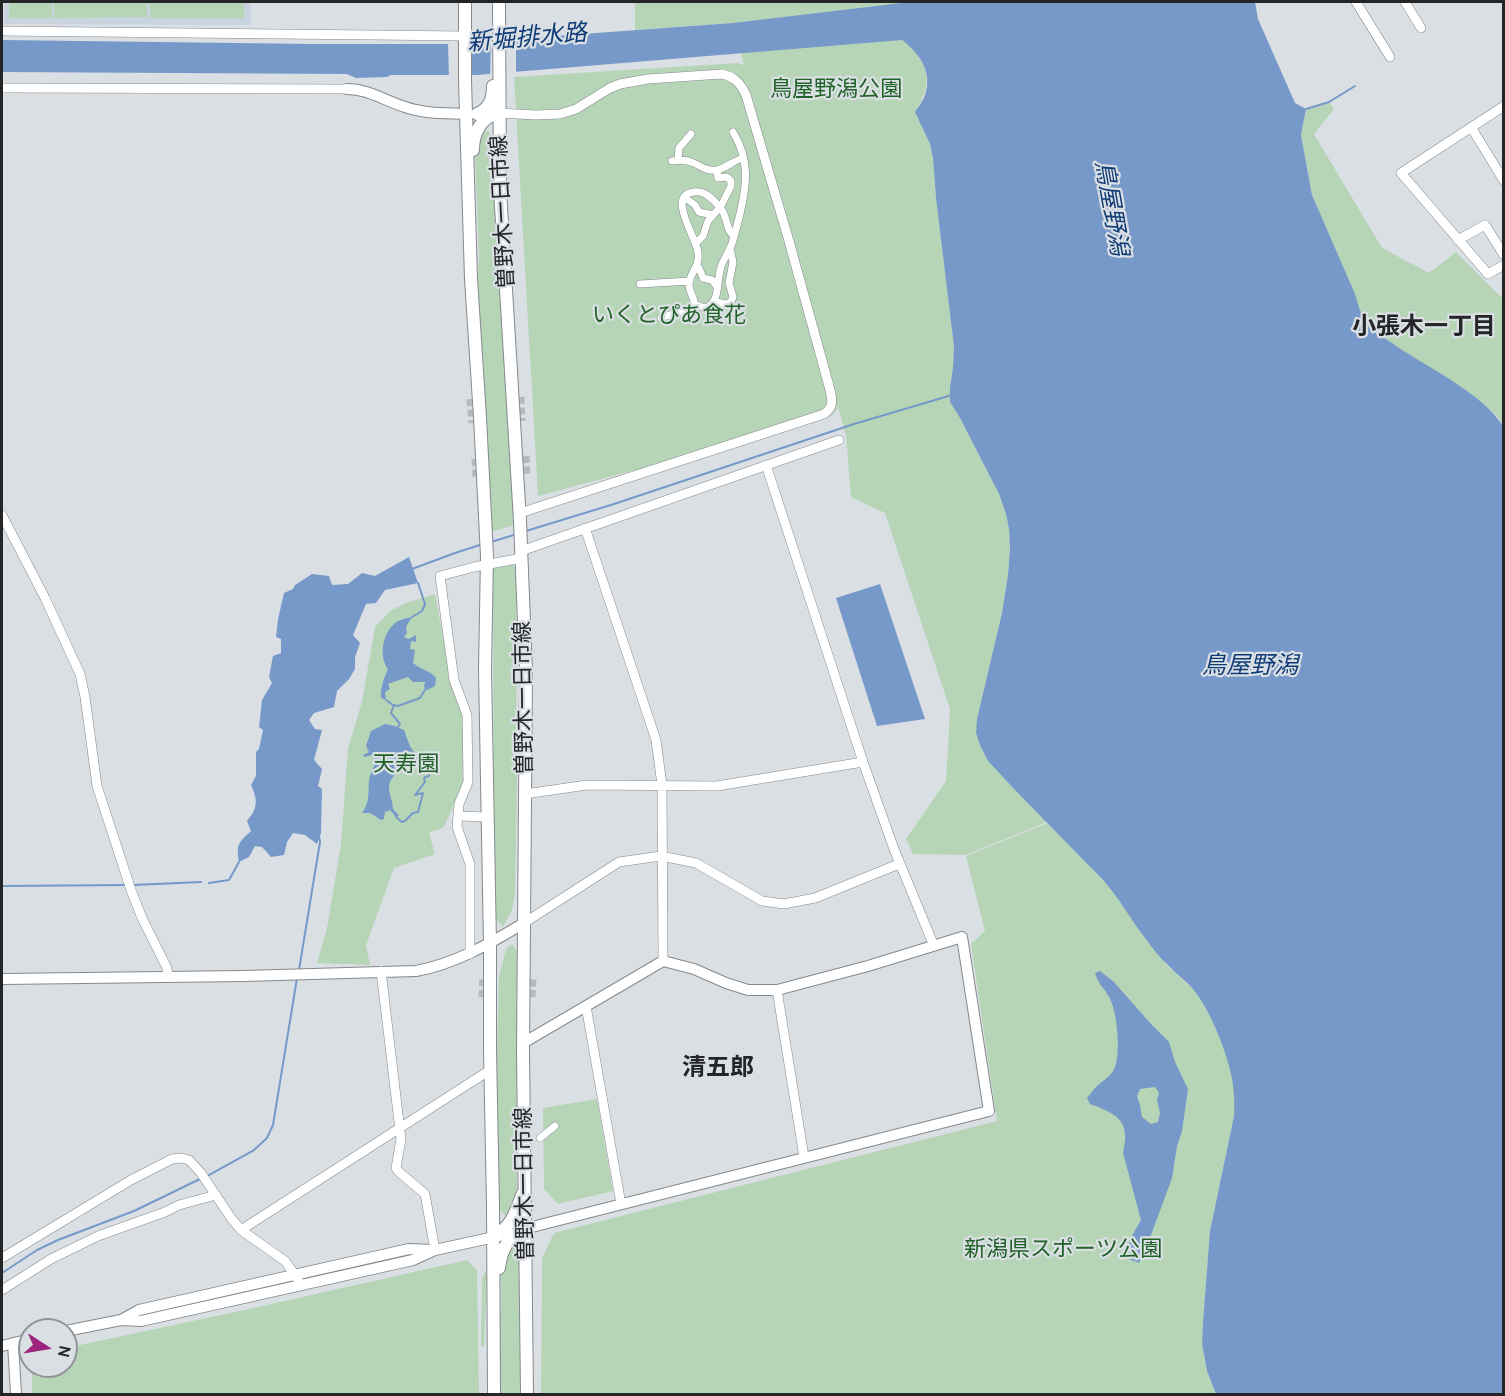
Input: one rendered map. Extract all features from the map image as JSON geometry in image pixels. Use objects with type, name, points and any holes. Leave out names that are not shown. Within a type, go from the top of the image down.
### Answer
[{"type":"main road","name":"曽野木一日市線","points":[[465,2],[466,86],[500,152],[500,190],[520,517],[526,672],[523,1043],[527,1395]]},
{"type":"main road","name":"曽野木一日市線","points":[[494,1395],[485,670],[487,560],[468,190],[481,114],[496,76],[499,2]]},
{"type":"main road","points":[[468,190],[472,173],[474,136],[481,114]]},
{"type":"main road","points":[[493,1237],[501,1232],[513,1218],[525,1185]]},
{"type":"main road","points":[[493,1286],[505,1246],[519,1231],[526,1229]]},
{"type":"street","points":[[1356,2],[1390,57]]},
{"type":"street","points":[[1405,2],[1421,28]]},
{"type":"street","points":[[2,31],[465,37]]},
{"type":"street","points":[[2,88],[347,89],[363,90],[412,109],[435,113],[536,115],[560,114],[576,109],[610,88],[631,82],[722,74],[735,79],[746,95],[789,241],[829,386],[832,402],[830,409],[824,414],[520,517]]},
{"type":"street","points":[[1502,111],[1471,127],[1401,173],[1488,274],[1503,265]]},
{"type":"street","points":[[1471,127],[1503,181]]},
{"type":"street","points":[[694,304],[705,308],[711,306],[715,301],[721,267],[730,249],[746,188],[746,169],[741,148],[733,132]]},
{"type":"street","points":[[691,134],[679,148],[675,161],[689,161],[704,169],[717,170],[743,159]]},
{"type":"street","points":[[696,243],[703,236],[706,224],[720,208],[731,183],[726,177],[718,178],[717,170]]},
{"type":"street","points":[[694,304],[690,281],[697,267],[698,253],[683,214],[684,197],[696,191],[704,193],[720,208],[730,233],[734,236]]},
{"type":"street","points":[[684,197],[692,201],[699,212],[713,215]]},
{"type":"street","points":[[1458,240],[1485,225],[1503,255]]},
{"type":"street","points":[[715,301],[724,305],[732,300],[733,294],[729,283],[733,262],[730,249]]},
{"type":"street","points":[[697,267],[703,278],[712,280],[717,287]]},
{"type":"street","points":[[640,284],[690,281]]},
{"type":"street","points":[[661,318],[670,313],[688,310],[694,304]]},
{"type":"street","points":[[470,954],[470,864],[457,827],[459,804],[468,782],[467,715],[454,680],[440,576],[521,551],[839,440]]},
{"type":"street","points":[[765,465],[863,762],[899,864],[934,946]]},
{"type":"street","points":[[2,514],[45,598],[80,674],[97,786],[131,890],[167,968],[168,977]]},
{"type":"street","points":[[585,528],[656,740],[662,785],[663,961]]},
{"type":"street","points":[[525,794],[586,785],[717,786],[863,762]]},
{"type":"street","points":[[458,816],[488,817]]},
{"type":"street","points":[[2,980],[416,971],[470,954],[490,944],[619,862],[662,856],[696,863],[762,902],[784,904],[815,898],[899,864]]},
{"type":"street","points":[[78,1329],[121,1320],[141,1321],[299,1280],[412,1260],[435,1250],[990,1111],[962,937],[868,966],[777,990],[748,990],[694,969],[663,961],[523,1043]]},
{"type":"street","points":[[381,971],[401,1139],[396,1168],[425,1194],[435,1250]]},
{"type":"street","points":[[777,990],[804,1157]]},
{"type":"street","points":[[586,1006],[621,1204]]},
{"type":"street","points":[[241,1230],[490,1070]]},
{"type":"street","points":[[540,1137],[555,1126]]},
{"type":"street","points":[[2,1257],[131,1180],[172,1159],[182,1158],[189,1160],[201,1173],[241,1230],[285,1261],[299,1280]]},
{"type":"street","points":[[2,1290],[51,1258],[98,1236],[179,1205],[215,1194]]},
{"type":"street","points":[[2,1346],[18,1342]]},
{"type":"street","points":[[13,1343],[16,1395]]},
{"type":"shaded area","points":[[4,2],[251,2],[251,25],[4,24]]},
{"type":"green space","points":[[9,2],[52,2],[52,18],[9,18]]},
{"type":"green space","points":[[54,2],[147,2],[147,17],[54,18]]},
{"type":"green space","points":[[150,2],[244,2],[244,18],[150,18]]},
{"type":"green space","points":[[635,2],[914,2],[915,50],[927,79],[923,96],[915,112],[930,144],[933,158],[954,347],[950,402],[999,494],[1009,529],[1008,575],[1002,613],[977,719],[1016,791],[1047,822],[966,855],[913,854],[906,839],[946,781],[950,709],[885,513],[851,497],[846,435],[838,407],[833,415],[821,420],[538,496],[514,77],[737,63],[744,65],[733,23],[635,30]]},
{"type":"green space","points":[[1329,102],[1334,109],[1314,134],[1382,248],[1429,273],[1456,252],[1503,299],[1503,426],[1498,417],[1458,385],[1367,326],[1312,195],[1301,135],[1306,109]]},
{"type":"green space","points":[[489,131],[495,151],[514,525],[491,532],[477,301],[479,253],[475,155],[480,132]]},
{"type":"green space","points":[[509,564],[514,566],[516,572],[517,786],[515,893],[512,910],[503,927],[497,920],[494,908],[493,567]]},
{"type":"green space","name":"天寿園","points":[[435,594],[452,685],[464,715],[466,776],[444,827],[429,833],[435,854],[394,868],[366,945],[370,965],[317,963],[327,928],[341,844],[348,748],[362,702],[375,627],[390,611],[406,603]]},
{"type":"green space","name":"新潟県スポーツ公園","points":[[1048,823],[1115,893],[1144,937],[1166,964],[1192,988],[1212,1020],[1228,1058],[1235,1101],[1234,1116],[1210,1231],[1202,1344],[1207,1371],[1216,1394],[541,1394],[542,1258],[554,1233],[997,1121],[971,944],[985,931],[966,856]]},
{"type":"green space","points":[[512,944],[518,952],[517,1196],[508,1218],[500,1210],[498,1199],[496,1094],[499,977],[506,949]]},
{"type":"green space","points":[[597,1099],[613,1191],[558,1204],[544,1189],[543,1108]]},
{"type":"green space","points":[[512,1244],[519,1254],[521,1263],[523,1394],[498,1394],[501,1267]]},
{"type":"green space","points":[[467,1260],[477,1270],[479,1394],[32,1394],[32,1378],[78,1378],[78,1345]]},
{"type":"green space","points":[[485,1272],[487,1273],[484,1346],[481,1347],[482,1279]]},
{"type":"water","name":"鳥屋野潟","points":[[910,2],[1255,2],[1258,19],[1295,103],[1306,109],[1301,135],[1312,195],[1365,321],[1377,333],[1466,390],[1481,402],[1503,426],[1503,1394],[1216,1394],[1207,1371],[1202,1344],[1210,1231],[1234,1116],[1233,1083],[1225,1053],[1209,1015],[1196,993],[1156,953],[1102,879],[988,761],[976,733],[977,719],[1002,613],[1008,575],[1009,529],[999,494],[950,402],[954,347],[933,158],[930,144],[915,112],[925,95],[927,79],[923,64],[908,45],[902,40],[477,75],[391,75],[356,78],[347,74],[2,72],[2,40],[446,44],[733,23]]},
{"type":"water","points":[[409,557],[418,583],[385,590],[376,603],[366,604],[353,635],[360,643],[355,657],[355,669],[337,691],[334,707],[314,713],[309,720],[315,729],[322,730],[314,760],[322,769],[318,786],[322,789],[321,833],[317,844],[305,835],[293,833],[287,842],[284,855],[271,857],[262,847],[255,846],[249,857],[239,862],[238,848],[251,831],[247,821],[256,804],[251,785],[256,776],[256,752],[259,749],[263,730],[259,727],[262,700],[272,683],[269,677],[273,656],[281,653],[281,639],[276,637],[284,593],[312,574],[329,576],[332,585],[348,584],[362,573],[375,576]]},
{"type":"water","points":[[880,584],[925,719],[877,726],[836,598]]},
{"type":"water","points":[[412,617],[406,627],[407,633],[404,637],[409,639],[416,635],[416,642],[411,641],[410,649],[415,650],[413,663],[434,675],[435,686],[427,690],[424,687],[425,682],[413,682],[408,677],[388,684],[390,689],[385,692],[386,700],[381,698],[388,669],[383,658],[384,640],[396,623]]},
{"type":"water","points":[[385,724],[404,730],[411,749],[408,759],[409,766],[398,771],[389,785],[393,809],[399,816],[396,817],[390,810],[385,812],[384,819],[381,820],[370,813],[362,813],[367,801],[370,775],[376,761],[372,755],[364,757],[363,755],[369,752],[366,746],[371,731]]},
{"type":"water","points":[[1100,971],[1113,981],[1169,1042],[1175,1062],[1188,1089],[1172,1178],[1139,1263],[1124,1257],[1141,1220],[1123,1153],[1125,1133],[1123,1126],[1114,1115],[1090,1104],[1087,1098],[1114,1070],[1118,1052],[1112,1003],[1095,973]],"holes":[[[1155,1087],[1159,1093],[1158,1122],[1151,1124],[1142,1117],[1137,1096],[1140,1089]]]},
{"type":"pier","points":[[516,36],[516,74],[490,77],[491,38]]},
{"type":"pier","points":[[470,40],[470,78],[449,78],[448,41]]},
{"type":"waterway","points":[[1306,109],[1329,102],[1355,86]]},
{"type":"waterway","points":[[526,531],[854,424],[952,395]]},
{"type":"waterway","points":[[491,542],[517,534]]},
{"type":"waterway","points":[[412,569],[483,544]]},
{"type":"waterway","points":[[412,617],[422,611],[425,604],[418,583]]},
{"type":"waterway","points":[[386,700],[398,706],[420,698],[426,688]]},
{"type":"waterway","points":[[394,705],[391,713],[400,724],[398,727]]},
{"type":"waterway","points":[[396,817],[402,822],[413,813],[418,812],[423,793],[415,795],[425,782],[425,777],[429,776],[423,761],[416,759],[411,749]]},
{"type":"waterway","points":[[299,970],[320,842],[319,836]]},
{"type":"waterway","points":[[209,883],[229,880],[239,862]]},
{"type":"waterway","points":[[133,885],[201,882]]},
{"type":"waterway","points":[[2,886],[128,885]]},
{"type":"waterway","points":[[207,1176],[254,1150],[267,1138],[273,1125],[297,978]]},
{"type":"waterway","points":[[2,1273],[37,1250],[58,1240],[134,1211],[202,1178]]},
{"type":"tunnel","points":[[521,397],[522,421]]},
{"type":"tunnel","points":[[470,399],[472,423]]},
{"type":"tunnel","points":[[526,456],[527,477]]},
{"type":"tunnel","points":[[475,459],[476,479]]},
{"type":"tunnel","points":[[482,997],[483,977]]},
{"type":"tunnel","points":[[532,997],[533,977]]},
{"type":"district","name":"小張木一丁目","points":[[1424,327]]},
{"type":"district","name":"清五郎","points":[[718,1068]]},
{"type":"water label","name":"新堀排水路","points":[[527,38]]},
{"type":"park label","name":"鳥屋野潟公園","points":[[836,90]]},
{"type":"park label","name":"いくとぴあ食花","points":[[669,316]]}]
